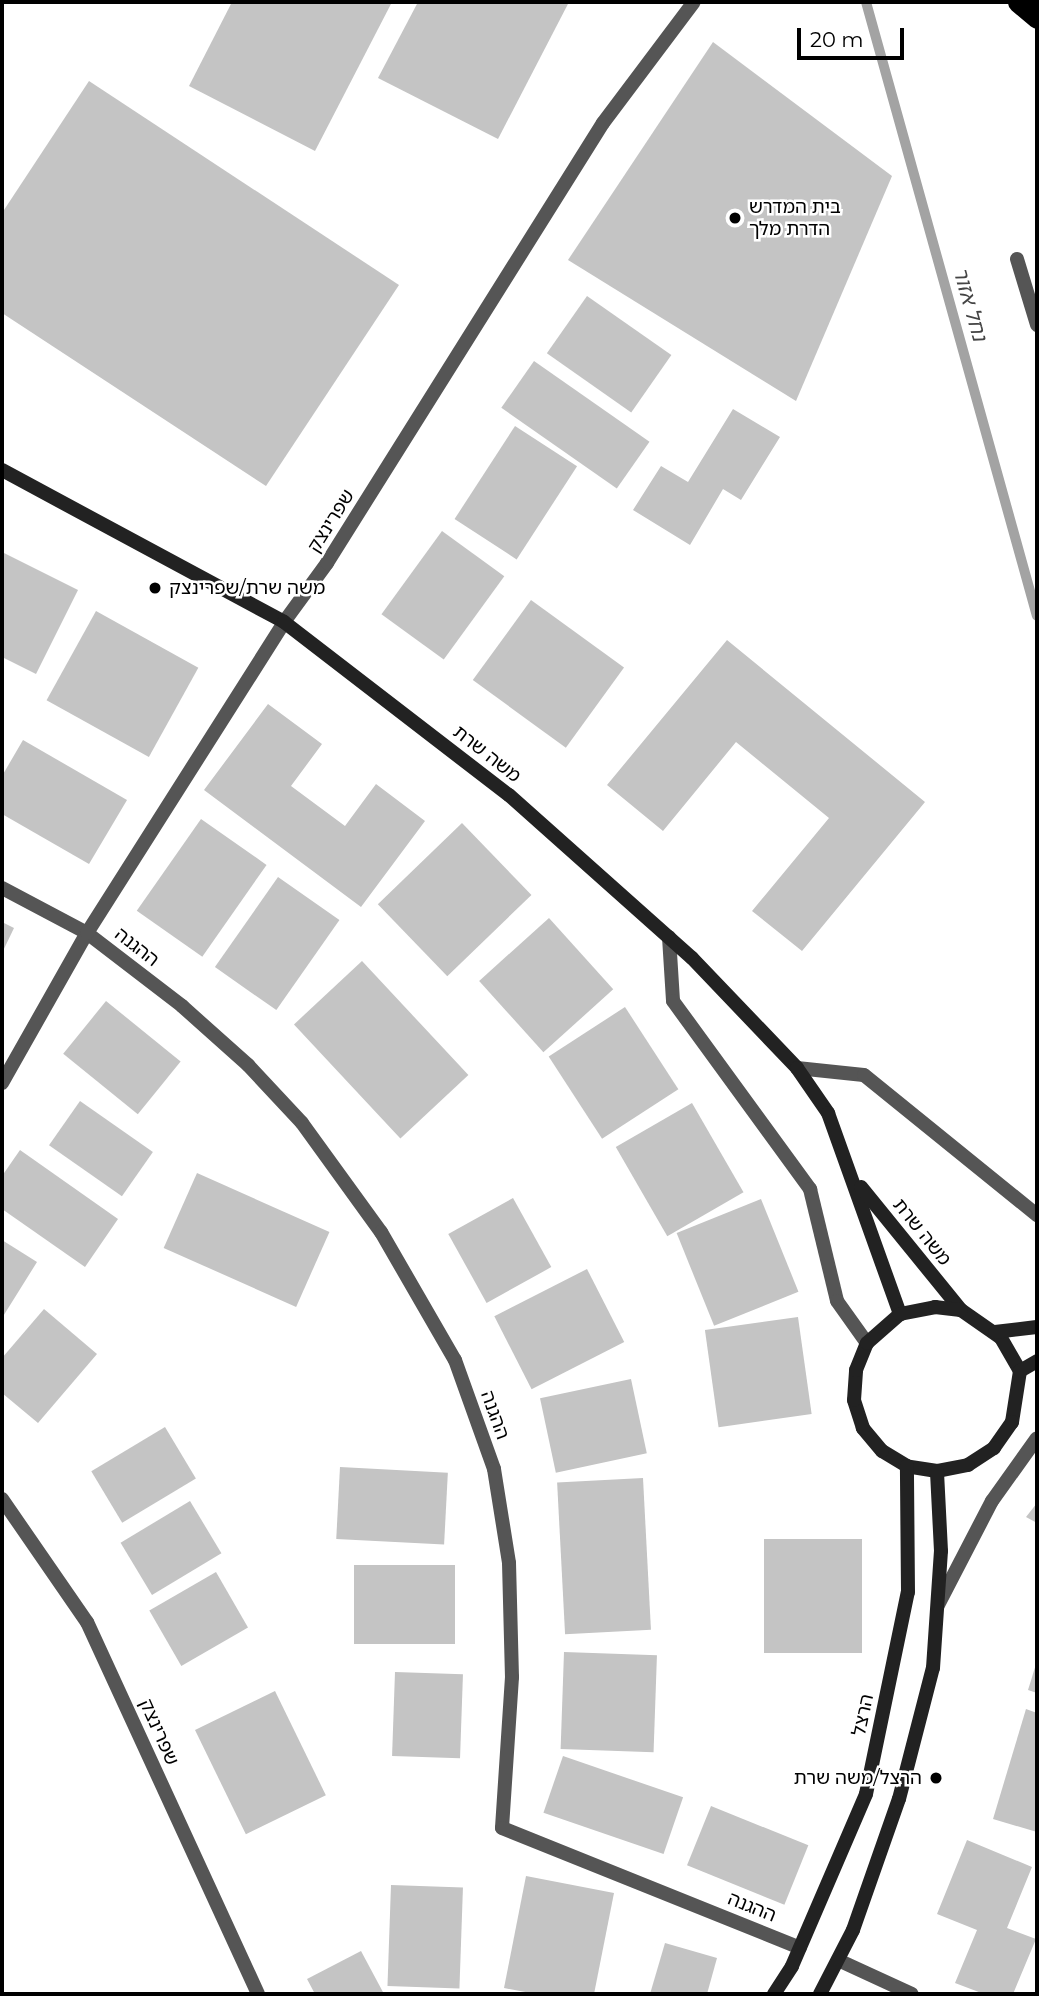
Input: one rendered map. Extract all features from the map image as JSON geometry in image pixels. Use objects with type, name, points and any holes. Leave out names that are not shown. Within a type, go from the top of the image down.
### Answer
[{"type":"highway","points":[[1018,2],[1037,18]]},
{"type":"street","name":"שפרינצק","points":[[2,1083],[87,933],[284,622],[327,563],[603,122],[694,2]]},
{"type":"street","points":[[1017,259],[1037,325]]},
{"type":"street","name":"משה שרת","points":[[2,470],[284,622],[509,795],[669,937],[797,1068],[828,1113],[900,1314]]},
{"type":"street","name":"ההגנה","points":[[2,888],[87,933],[182,1006],[248,1065],[302,1123],[381,1232],[455,1360],[494,1469],[509,1563],[512,1677],[502,1828],[800,1948]]},
{"type":"street","points":[[669,937],[673,1001],[810,1189],[837,1301],[867,1343]]},
{"type":"street","points":[[797,1068],[864,1075],[1037,1215]]},
{"type":"street","name":"משה שרת","points":[[853,1177],[961,1310]]},
{"type":"street","points":[[935,1307],[961,1310],[995,1332],[1020,1371],[1012,1422],[994,1448],[968,1465],[937,1471],[907,1466],[882,1451],[860,1419],[854,1400],[856,1370],[867,1343],[900,1314],[935,1307]]},
{"type":"street","points":[[995,1332],[1037,1327]]},
{"type":"street","points":[[1020,1371],[1037,1362]]},
{"type":"street","points":[[938,1605],[992,1501],[1037,1438]]},
{"type":"street","name":"הרצל","points":[[774,1994],[800,1948],[866,1794],[908,1592],[907,1466]]},
{"type":"street","points":[[820,1994],[853,1930],[899,1799],[933,1668],[941,1551],[937,1471]]},
{"type":"street","name":"שפרינצק","points":[[2,1499],[87,1622],[258,1994]]},
{"type":"street","points":[[838,1960],[912,1994]]},
{"type":"building","points":[[232,2],[392,2],[315,151],[189,86]]},
{"type":"building","points":[[418,2],[569,2],[498,139],[378,78]]},
{"type":"building","name":"בית המדרש הדרת מלך","points":[[713,42],[892,176],[796,401],[568,260]]},
{"type":"building","points":[[89,81],[399,285],[266,486],[2,313],[2,213]]},
{"type":"building","points":[[587,296],[671,355],[631,412],[547,353]]},
{"type":"building","points":[[534,361],[650,442],[617,489],[501,408]]},
{"type":"building","points":[[733,409],[780,437],[741,500],[723,489],[690,545],[633,510],[661,466],[688,482]]},
{"type":"building","points":[[515,426],[577,466],[517,559],[455,519]]},
{"type":"building","points":[[442,531],[504,576],[444,660],[381,614]]},
{"type":"building","points":[[2,552],[78,590],[36,674],[2,657]]},
{"type":"building","points":[[531,600],[624,668],[566,748],[473,680]]},
{"type":"building","points":[[96,611],[198,668],[149,757],[47,700]]},
{"type":"building","points":[[727,640],[925,802],[802,951],[752,911],[829,818],[736,742],[663,831],[607,785]]},
{"type":"building","points":[[268,704],[322,744],[291,786],[345,826],[376,784],[425,821],[361,907],[204,790]]},
{"type":"building","points":[[23,740],[127,800],[89,864],[2,814],[2,776]]},
{"type":"building","points":[[201,819],[267,865],[202,957],[137,911]]},
{"type":"building","points":[[462,823],[531,895],[447,976],[378,904]]},
{"type":"building","points":[[278,877],[339,920],[276,1010],[215,967]]},
{"type":"building","points":[[549,918],[613,989],[543,1052],[479,981]]},
{"type":"building","points":[[2,922],[14,928],[2,953]]},
{"type":"building","points":[[362,961],[468,1075],[400,1139],[294,1024]]},
{"type":"building","points":[[106,1001],[181,1061],[138,1114],[63,1054]]},
{"type":"building","points":[[625,1007],[678,1089],[602,1139],[549,1057]]},
{"type":"building","points":[[80,1101],[153,1152],[122,1196],[49,1145]]},
{"type":"building","points":[[692,1103],[744,1192],[667,1236],[616,1147]]},
{"type":"building","points":[[20,1150],[118,1219],[85,1267],[2,1209],[2,1176]]},
{"type":"building","points":[[197,1173],[329,1232],[296,1307],[164,1248]]},
{"type":"building","points":[[513,1198],[551,1267],[487,1303],[448,1234]]},
{"type":"building","points":[[761,1199],[798,1292],[714,1326],[677,1233]]},
{"type":"building","points":[[2,1240],[37,1262],[2,1318]]},
{"type":"building","points":[[587,1269],[624,1342],[532,1389],[494,1316]]},
{"type":"building","points":[[44,1309],[97,1354],[38,1423],[2,1393],[2,1358]]},
{"type":"building","points":[[798,1317],[812,1414],[719,1427],[705,1330]]},
{"type":"building","points":[[631,1379],[647,1453],[556,1473],[540,1398]]},
{"type":"building","points":[[165,1427],[196,1478],[122,1523],[91,1471]]},
{"type":"building","points":[[340,1467],[448,1473],[444,1545],[336,1539]]},
{"type":"building","points":[[643,1478],[651,1630],[565,1634],[557,1483]]},
{"type":"building","points":[[190,1501],[221,1553],[152,1595],[121,1543]]},
{"type":"building","points":[[1037,1503],[1037,1523],[1026,1517]]},
{"type":"building","points":[[764,1539],[862,1539],[862,1653],[764,1653]]},
{"type":"building","points":[[354,1565],[455,1565],[455,1644],[354,1644]]},
{"type":"building","points":[[216,1572],[248,1627],[181,1666],[149,1610]]},
{"type":"building","points":[[564,1652],[657,1655],[654,1752],[561,1749]]},
{"type":"building","points":[[1037,1661],[1037,1693],[1028,1690]]},
{"type":"building","points":[[395,1672],[463,1674],[460,1758],[392,1756]]},
{"type":"building","points":[[275,1691],[326,1795],[246,1834],[195,1730]]},
{"type":"building","points":[[1026,1709],[1037,1713],[1037,1832],[993,1819]]},
{"type":"building","points":[[563,1756],[683,1797],[664,1854],[543,1813]]},
{"type":"building","points":[[711,1806],[808,1845],[784,1905],[687,1865]]},
{"type":"building","points":[[967,1840],[1032,1867],[1007,1928],[1036,1939],[1013,1994],[984,1994],[955,1983],[977,1930],[937,1914]]},
{"type":"building","points":[[526,1876],[614,1893],[594,1994],[536,1994],[504,1988]]},
{"type":"building","points":[[391,1885],[463,1888],[459,1988],[387,1986]]},
{"type":"building","points":[[665,1943],[717,1958],[707,1994],[650,1994]]},
{"type":"building","points":[[361,1951],[384,1994],[315,1994],[307,1979]]},
{"type":"waterway","name":"נחל אזור","points":[[866,2],[1037,616]]},
{"type":"place","name":"בית המדרש הדרת מלך","points":[[735,218]]},
{"type":"place","name":"משה שרת/שפרינצק","points":[[155,588]]},
{"type":"place","name":"הרצל/משה שרת","points":[[936,1778]]}]
